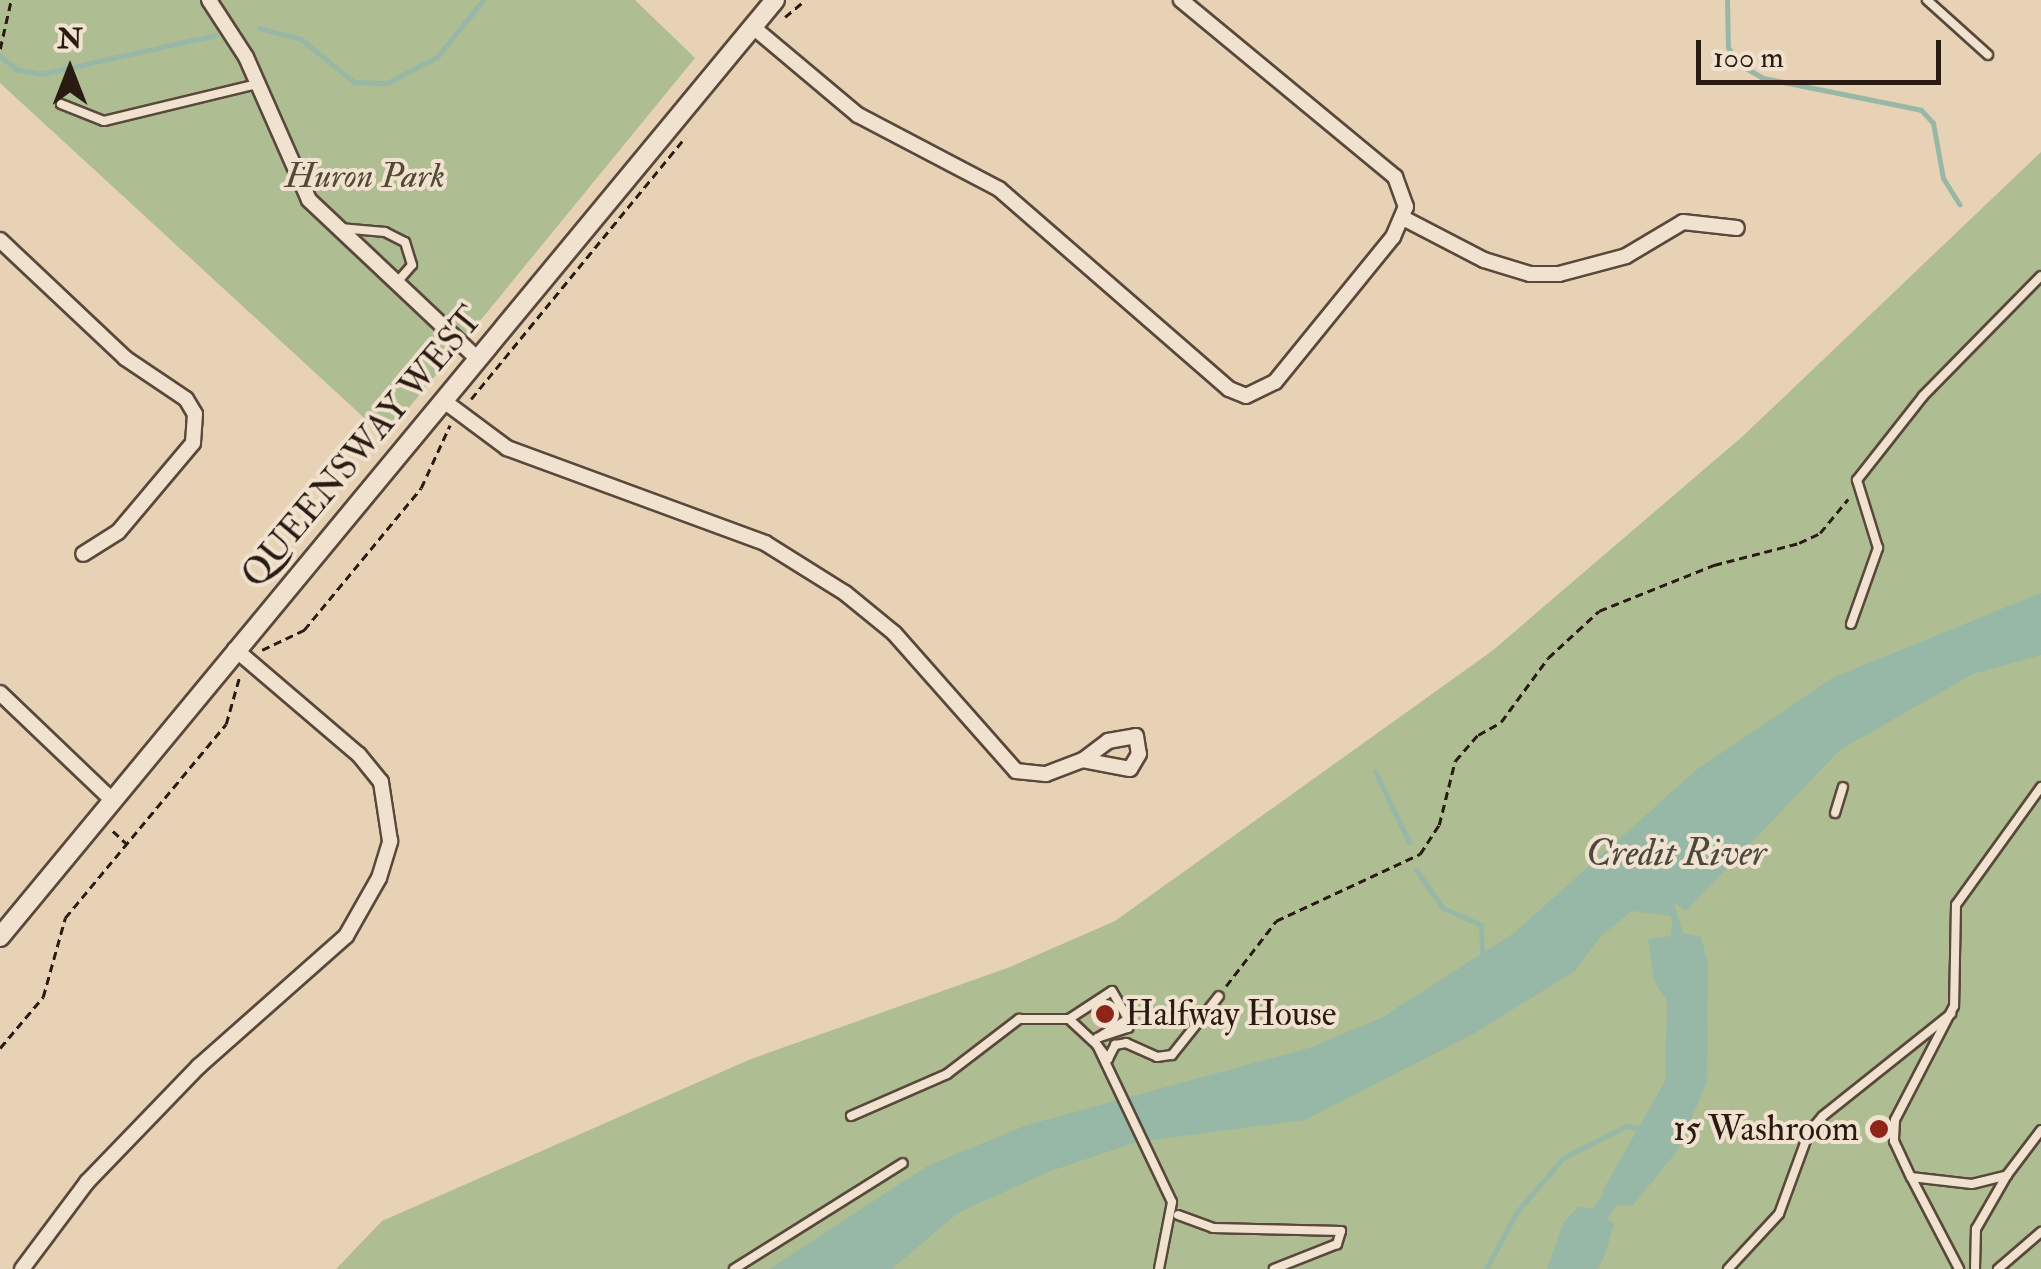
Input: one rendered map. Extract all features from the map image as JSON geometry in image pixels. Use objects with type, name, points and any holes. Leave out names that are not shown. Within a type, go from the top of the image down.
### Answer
[{"type":"street","points":[[209,0],[234,34],[296,180],[331,227],[478,358]]},
{"type":"street","name":"QUEENSWAY WEST","points":[[0,937],[775,0]]},
{"type":"street","points":[[1181,0],[1395,176],[1405,219],[1484,260],[1530,274],[1560,274],[1626,256],[1683,222],[1737,228]]},
{"type":"street","points":[[753,27],[858,115],[999,189],[1229,389],[1246,396],[1276,382],[1405,219]]},
{"type":"street","points":[[0,240],[125,358],[186,399],[196,414],[193,443],[118,532],[83,554]]},
{"type":"street","points":[[444,400],[506,448],[765,543],[845,594],[894,634],[1016,770],[1046,774],[1083,760]]},
{"type":"street","points":[[22,1269],[87,1182],[187,1079],[346,936],[379,878],[390,841],[381,782],[359,755],[235,649]]},
{"type":"street","points":[[0,693],[112,799]]},
{"type":"lane","points":[[1927,0],[1988,55]]},
{"type":"lane","points":[[61,104],[104,121],[257,84]]},
{"type":"lane","points":[[331,227],[385,232],[404,242],[412,264],[394,285]]},
{"type":"lane","points":[[1851,624],[1878,548],[1858,500],[1857,480],[1923,396],[2041,276]]},
{"type":"lane","points":[[1835,813],[1843,787]]},
{"type":"lane","points":[[1959,1269],[1897,1151],[1896,1120],[1951,1014],[1960,970],[1952,932],[1956,905],[2041,787]]},
{"type":"lane","points":[[850,1116],[947,1074],[1010,1022],[1069,1019],[1112,991],[1128,1019],[1097,1038],[1128,1028],[1128,1022]]},
{"type":"lane","points":[[1069,1019],[1108,1059],[1115,1046],[1126,1043],[1157,1057],[1172,1055],[1219,996]]},
{"type":"lane","points":[[1728,1269],[1779,1214],[1809,1132],[1823,1116],[1951,1014]]},
{"type":"lane","points":[[1097,1045],[1172,1202],[1159,1269]]},
{"type":"lane","points":[[1976,1269],[1976,1230],[2007,1176],[2041,1130]]},
{"type":"lane","points":[[734,1269],[903,1163]]},
{"type":"lane","points":[[1911,1177],[1972,1184],[2007,1176]]},
{"type":"lane","points":[[1178,1215],[1213,1228],[1341,1231],[1338,1244],[1274,1269]]},
{"type":"lane","points":[[1998,1269],[2041,1232]]},
{"type":"path","points":[[1,48],[12,0]]},
{"type":"path","points":[[784,18],[805,0]]},
{"type":"path","points":[[466,405],[630,206]]},
{"type":"path","points":[[255,657],[304,630],[421,488],[450,426]]},
{"type":"path","points":[[1219,996],[1276,921],[1420,854],[1439,825],[1455,761],[1478,736],[1501,722],[1548,658],[1591,617],[1696,572],[1776,554],[1820,533],[1857,480]]},
{"type":"path","points":[[0,1048],[43,997],[65,918],[226,724],[240,676]]},
{"type":"path","points":[[106,825],[127,844]]},
{"type":"green space","name":"Huron Park","points":[[0,0],[635,0],[695,58],[385,437],[0,83]]},
{"type":"green space","points":[[2041,152],[2041,1269],[336,1269],[382,1221],[751,1059],[1010,967],[1115,921],[1492,651],[1743,436]]},
{"type":"water","name":"Credit River","points":[[2041,593],[2041,655],[1973,674],[1840,750],[1686,911],[1674,903],[1683,933],[1701,937],[1708,964],[1707,1082],[1678,1150],[1633,1205],[1612,1206],[1603,1190],[1665,1081],[1667,1001],[1654,981],[1648,939],[1671,936],[1672,925],[1671,916],[1632,911],[1601,936],[1575,971],[1473,1034],[1305,1120],[1137,1142],[1048,1172],[958,1213],[892,1269],[769,1269],[929,1165],[1027,1125],[1309,1048],[1381,1018],[1514,933],[1696,770],[1832,678]]},
{"type":"water","points":[[1578,1207],[1595,1209],[1614,1224],[1604,1258],[1597,1269],[1547,1269],[1563,1223]]},
{"type":"building","points":[[1109,1002],[1118,1016],[1098,1029],[1089,1015]]},
{"type":"waterway","points":[[259,28],[301,39],[354,82],[387,83],[437,57],[483,0]]},
{"type":"waterway","points":[[1727,0],[1728,47],[1737,63],[1763,78],[1921,110],[1933,123],[1943,178],[1959,204]]},
{"type":"waterway","points":[[0,56],[16,69],[41,74],[216,35]]},
{"type":"waterway","points":[[1375,771],[1409,842]]},
{"type":"waterway","points":[[1416,870],[1443,908],[1481,925],[1482,955]]},
{"type":"waterway","points":[[1486,1269],[1516,1213],[1563,1158],[1626,1126],[1645,1129]]},
{"type":"waterway","points":[[1562,1269],[1621,1183]]},
{"type":"place","name":"Halfway House","points":[[1105,1014]]},
{"type":"place","name":"15 Washroom","points":[[1879,1129]]}]
